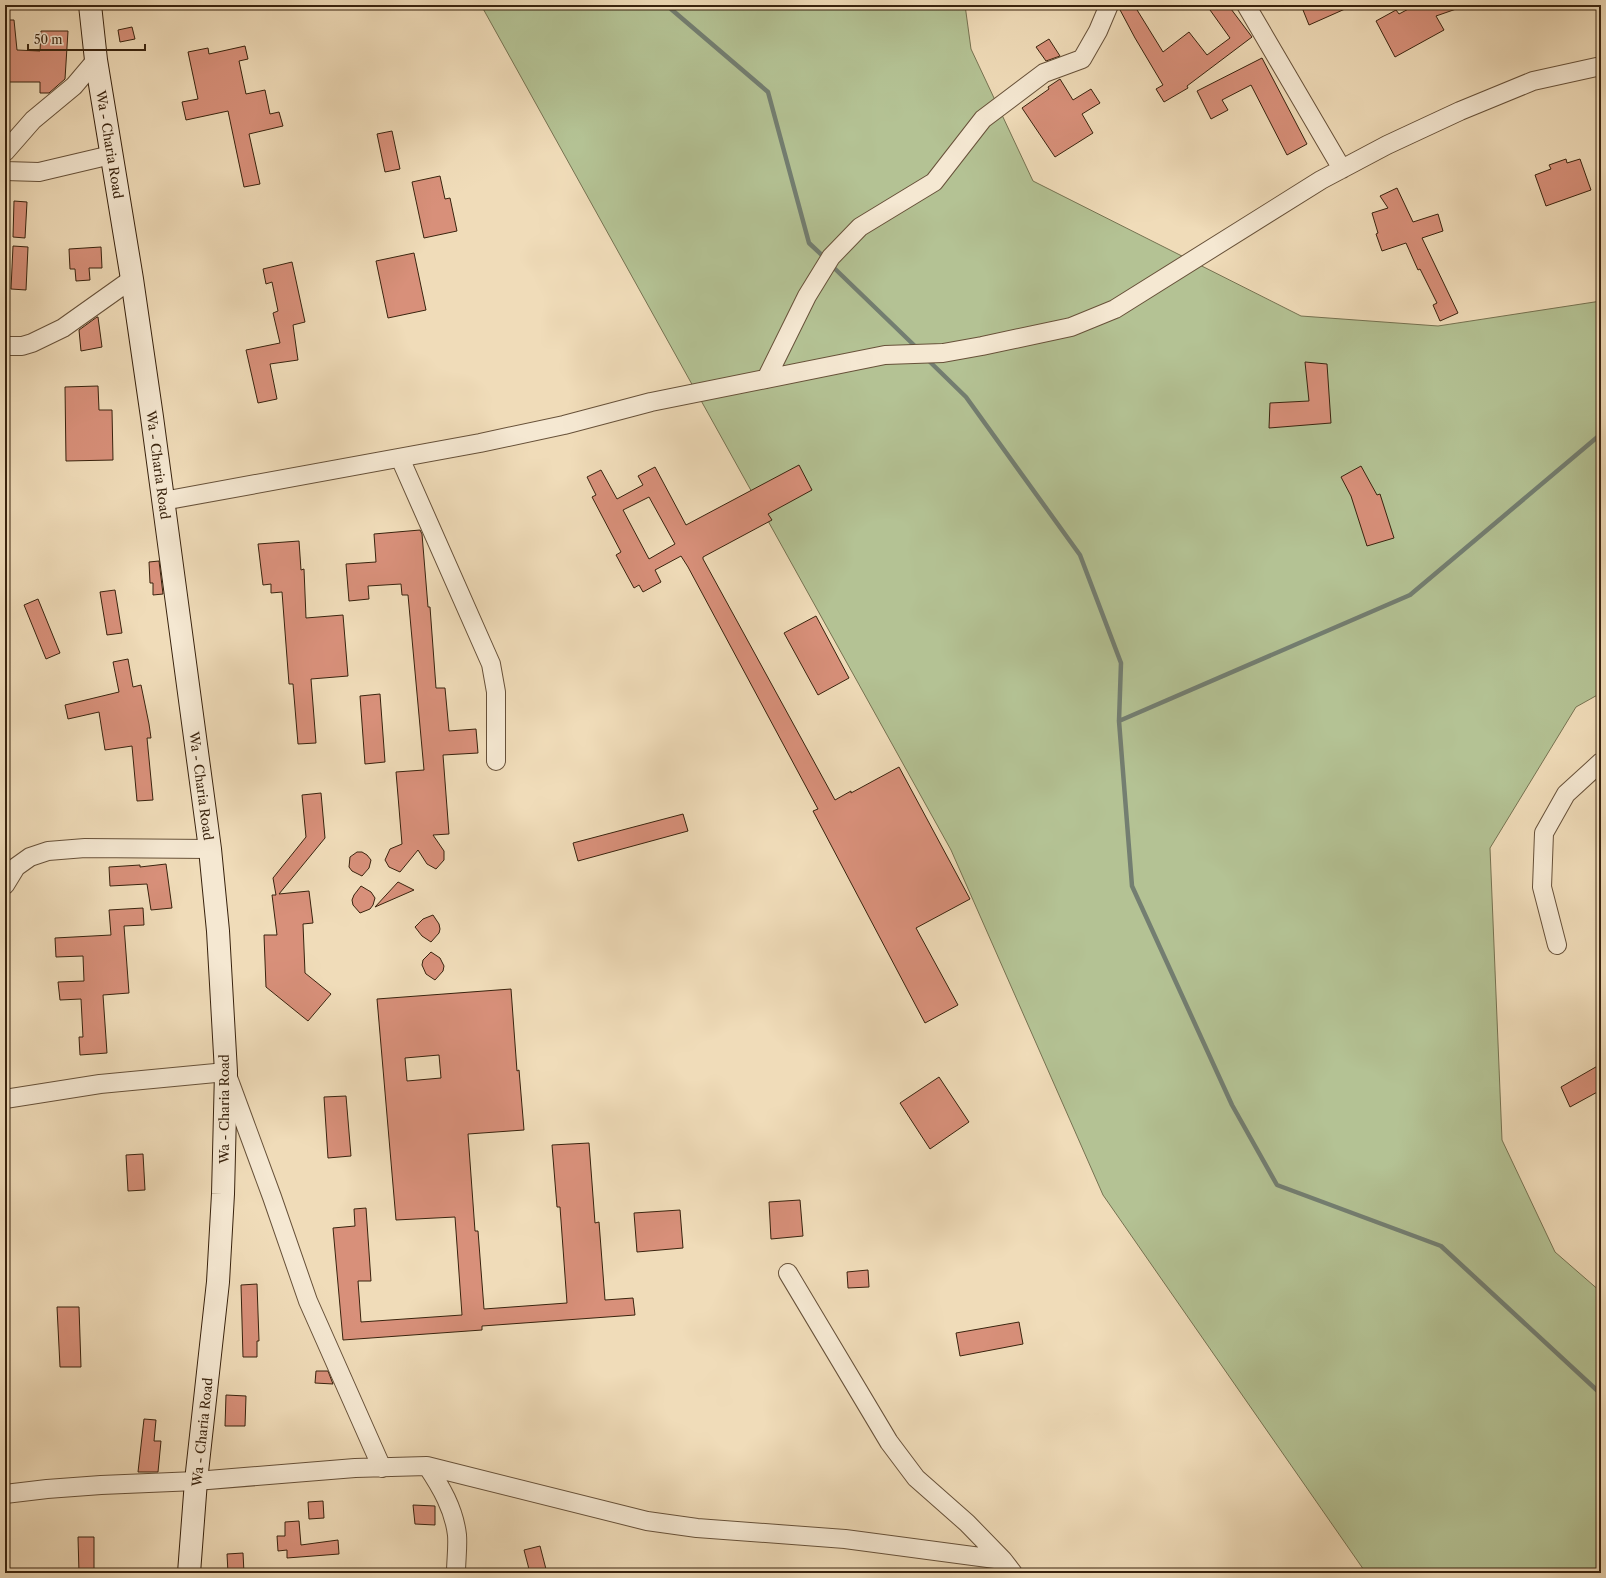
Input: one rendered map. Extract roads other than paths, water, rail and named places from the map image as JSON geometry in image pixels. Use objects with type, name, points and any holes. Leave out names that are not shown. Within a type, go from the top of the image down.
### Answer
[{"type":"street","name":"Wa - Charia Road","points":[[90,5],[96,60],[132,280],[163,500],[210,849],[218,931],[226,1072],[223,1194],[218,1282],[196,1481],[189,1573]]},
{"type":"street","points":[[766,379],[807,296],[836,252],[860,227],[934,182],[983,119],[1044,73],[1082,59],[1098,31],[1109,5]]},
{"type":"street","points":[[1246,5],[1342,169]]},
{"type":"street","points":[[5,152],[32,120],[74,86],[96,60]]},
{"type":"street","points":[[163,500],[400,458],[564,425],[651,402],[886,355],[943,353],[1071,327],[1115,309],[1321,180],[1387,145],[1460,111],[1533,80],[1601,66]]},
{"type":"street","points":[[5,171],[39,172],[111,155]]},
{"type":"street","points":[[5,346],[22,346],[32,344],[63,328],[132,280]]},
{"type":"street","points":[[400,458],[491,664],[496,692],[496,760]]},
{"type":"street","points":[[1557,945],[1542,887],[1544,833],[1566,794],[1601,762]]},
{"type":"street","points":[[5,885],[16,868],[30,857],[48,851],[85,848],[210,849]]},
{"type":"street","points":[[5,1099],[100,1084],[226,1072],[308,1301],[382,1468]]},
{"type":"street","points":[[788,1273],[889,1442],[916,1478],[967,1523],[1008,1567]]},
{"type":"street","points":[[427,1466],[444,1493],[451,1512],[457,1535],[456,1573]]},
{"type":"street","points":[[5,1494],[47,1489],[196,1481],[355,1468],[427,1466],[646,1521],[697,1528],[845,1539],[1008,1567]]},
{"type":"waterway","points":[[670,5],[671,9],[768,92],[809,243],[825,258]]},
{"type":"waterway","points":[[831,265],[918,349]]},
{"type":"waterway","points":[[927,359],[966,397],[1080,555],[1121,663],[1119,721],[1132,886],[1232,1105],[1277,1185],[1441,1246],[1601,1394]]},
{"type":"waterway","points":[[1119,721],[1410,595],[1601,434]]}]
